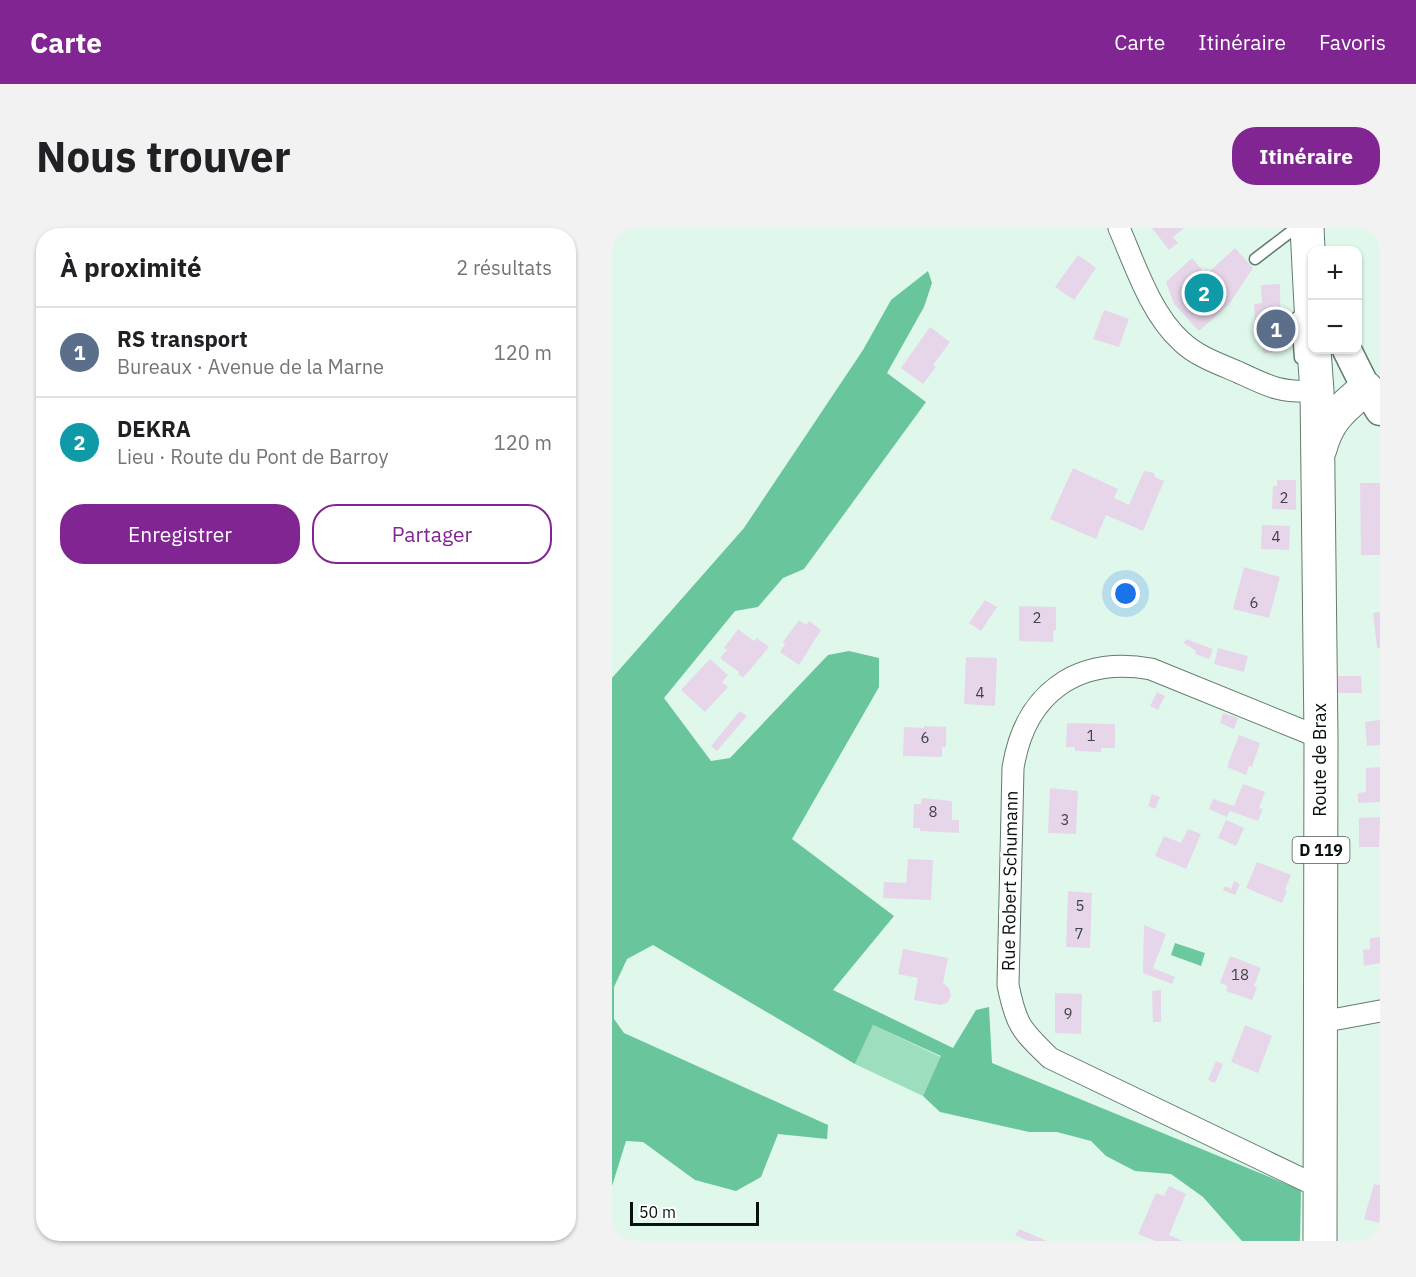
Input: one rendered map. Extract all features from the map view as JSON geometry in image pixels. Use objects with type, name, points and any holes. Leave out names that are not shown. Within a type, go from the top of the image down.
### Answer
[{"type":"main road","points":[[1304,315],[1308,239]]},
{"type":"main road","points":[[1349,354],[1373,399]]},
{"type":"main road","points":[[1307,376],[1373,399]]},
{"type":"main road","name":"Route de Brax","points":[[1307,376],[1318,459],[1321,738],[1320,1241]]},
{"type":"main road","name":"Route de Brax","points":[[1318,459],[1324,432],[1338,413],[1373,399]]},
{"type":"street","points":[[1119,228],[1162,319],[1182,342],[1204,357],[1284,391],[1307,376]]},
{"type":"street","name":"Rue Robert Schumann","points":[[1321,738],[1151,669],[1129,665],[1098,668],[1077,675],[1050,693],[1036,707],[1023,729],[1013,768],[1008,985],[1013,1011],[1026,1034],[1050,1058],[1321,1188]]},
{"type":"street","points":[[1321,1022],[1380,1011]]},
{"type":"lane","points":[[1256,259],[1293,230],[1308,239]]},
{"type":"lane","points":[[1304,315],[1307,376]]},
{"type":"shaded area","points":[[928,271],[932,283],[924,307],[887,373],[926,402],[804,569],[783,578],[758,607],[735,611],[664,698],[711,761],[730,758],[828,655],[849,651],[879,658],[879,687],[792,839],[894,916],[833,990],[953,1048],[976,1010],[989,1007],[992,1063],[1301,1190],[1300,1241],[1242,1241],[1203,1197],[1171,1174],[1135,1171],[1106,1156],[1091,1141],[1057,1132],[1029,1132],[940,1112],[923,1096],[941,1056],[873,1025],[855,1064],[653,945],[627,959],[614,987],[614,1019],[624,1033],[828,1125],[827,1139],[778,1134],[761,1177],[736,1191],[695,1180],[643,1142],[626,1141],[612,1186],[612,678],[744,528],[863,350],[891,300]]},
{"type":"shaded area","points":[[1175,943],[1205,953],[1201,966],[1171,955]]},
{"type":"shaded area","points":[[873,1025],[941,1057],[923,1096],[855,1064]]},
{"type":"building","points":[[1152,228],[1184,228],[1173,237],[1178,243],[1169,250]]},
{"type":"building","points":[[1235,248],[1253,268],[1229,304],[1199,331],[1174,304],[1166,282],[1192,258],[1203,271],[1206,269],[1209,272]]},
{"type":"building","points":[[1078,255],[1096,268],[1074,300],[1055,287]]},
{"type":"building","points":[[1280,284],[1281,352],[1263,353],[1262,326],[1255,326],[1254,304],[1262,303],[1261,285]]},
{"type":"building","points":[[1104,310],[1129,319],[1119,347],[1093,339]]},
{"type":"building","points":[[930,327],[950,342],[933,365],[936,367],[923,384],[901,368]]},
{"type":"building","points":[[1073,468],[1118,489],[1114,498],[1129,505],[1144,471],[1154,473],[1155,477],[1164,481],[1143,531],[1106,515],[1096,539],[1050,519]]},
{"type":"building","points":[[1277,480],[1296,480],[1296,510],[1272,509],[1273,486],[1277,486]]},
{"type":"building","points":[[1360,483],[1380,483],[1380,555],[1361,555]]},
{"type":"building","points":[[1262,525],[1290,526],[1289,550],[1261,549]]},
{"type":"building","points":[[1244,567],[1280,577],[1269,618],[1233,609]]},
{"type":"building","points":[[985,600],[997,607],[981,631],[969,623]]},
{"type":"building","points":[[1019,606],[1056,607],[1056,630],[1054,630],[1053,642],[1019,641]]},
{"type":"building","points":[[1380,612],[1380,648],[1377,648],[1373,613]]},
{"type":"building","points":[[799,620],[806,625],[809,621],[821,630],[799,665],[780,652],[785,644],[783,642]]},
{"type":"building","points":[[738,629],[754,641],[757,638],[769,647],[743,678],[738,674],[739,672],[720,658],[727,650],[724,648]]},
{"type":"building","points":[[1186,639],[1213,649],[1209,659],[1195,654],[1196,651],[1184,643]]},
{"type":"building","points":[[1218,648],[1248,656],[1244,672],[1214,664]]},
{"type":"building","points":[[966,657],[997,658],[995,706],[964,704]]},
{"type":"building","points":[[710,659],[728,675],[722,682],[728,687],[705,712],[681,690]]},
{"type":"building","points":[[1338,676],[1361,676],[1362,693],[1337,693]]},
{"type":"building","points":[[1157,692],[1165,696],[1158,710],[1150,706]]},
{"type":"building","points":[[740,711],[747,716],[717,751],[711,746]]},
{"type":"building","points":[[1223,713],[1238,718],[1234,729],[1220,723]]},
{"type":"building","points":[[1380,720],[1380,745],[1367,746],[1365,722]]},
{"type":"building","points":[[1067,723],[1115,724],[1115,748],[1101,748],[1101,752],[1075,751],[1075,747],[1066,747]]},
{"type":"building","points":[[924,726],[946,727],[946,747],[942,747],[942,757],[903,756],[904,727],[924,728]]},
{"type":"building","points":[[1239,735],[1260,743],[1252,767],[1249,766],[1246,775],[1227,767]]},
{"type":"building","points":[[1380,767],[1380,802],[1358,803],[1358,793],[1366,792],[1366,768]]},
{"type":"building","points":[[1243,784],[1265,792],[1259,808],[1263,809],[1258,821],[1230,811],[1227,817],[1209,809],[1213,799],[1234,806]]},
{"type":"building","points":[[1050,788],[1078,791],[1076,834],[1048,833]]},
{"type":"building","points":[[1152,794],[1160,797],[1155,809],[1148,806]]},
{"type":"building","points":[[922,798],[952,801],[952,820],[959,820],[959,833],[920,831],[920,828],[913,828],[914,804],[921,804]]},
{"type":"building","points":[[1380,817],[1379,847],[1359,847],[1359,818]]},
{"type":"building","points":[[1226,820],[1244,828],[1236,846],[1218,838]]},
{"type":"building","points":[[1188,829],[1201,834],[1186,869],[1155,856],[1164,836],[1181,843]]},
{"type":"building","points":[[908,859],[933,860],[931,900],[883,898],[884,882],[906,883]]},
{"type":"building","points":[[1257,862],[1291,875],[1282,903],[1246,888]]},
{"type":"building","points":[[1234,881],[1240,884],[1235,895],[1223,890],[1225,886],[1231,889]]},
{"type":"building","points":[[1068,891],[1092,893],[1090,948],[1066,947]]},
{"type":"building","points":[[1144,925],[1166,934],[1153,968],[1175,977],[1172,984],[1143,973]]},
{"type":"building","points":[[1380,937],[1380,963],[1364,966],[1363,950],[1370,949],[1370,938]]},
{"type":"building","points":[[903,949],[948,958],[943,983],[949,988],[951,996],[947,1003],[940,1005],[914,1000],[918,978],[898,974]]},
{"type":"building","points":[[1230,956],[1261,968],[1254,986],[1257,988],[1252,1000],[1226,991],[1228,986],[1220,983]]},
{"type":"building","points":[[1161,990],[1161,1022],[1153,1022],[1152,991]]},
{"type":"building","points":[[1055,993],[1082,994],[1081,1034],[1055,1033]]},
{"type":"building","points":[[1245,1025],[1272,1036],[1258,1073],[1231,1062]]},
{"type":"building","points":[[1216,1061],[1223,1064],[1215,1083],[1208,1080]]},
{"type":"building","points":[[1374,1184],[1380,1185],[1380,1223],[1364,1219]]},
{"type":"building","points":[[1169,1186],[1186,1194],[1169,1235],[1183,1241],[1155,1241],[1138,1234],[1156,1193],[1164,1196]]},
{"type":"building","points":[[1019,1229],[1047,1241],[1029,1241],[1015,1235]]},
{"type":"place","name":"DEKRA","points":[[1204,293]]},
{"type":"place","name":"RS transport","points":[[1276,329]]}]
